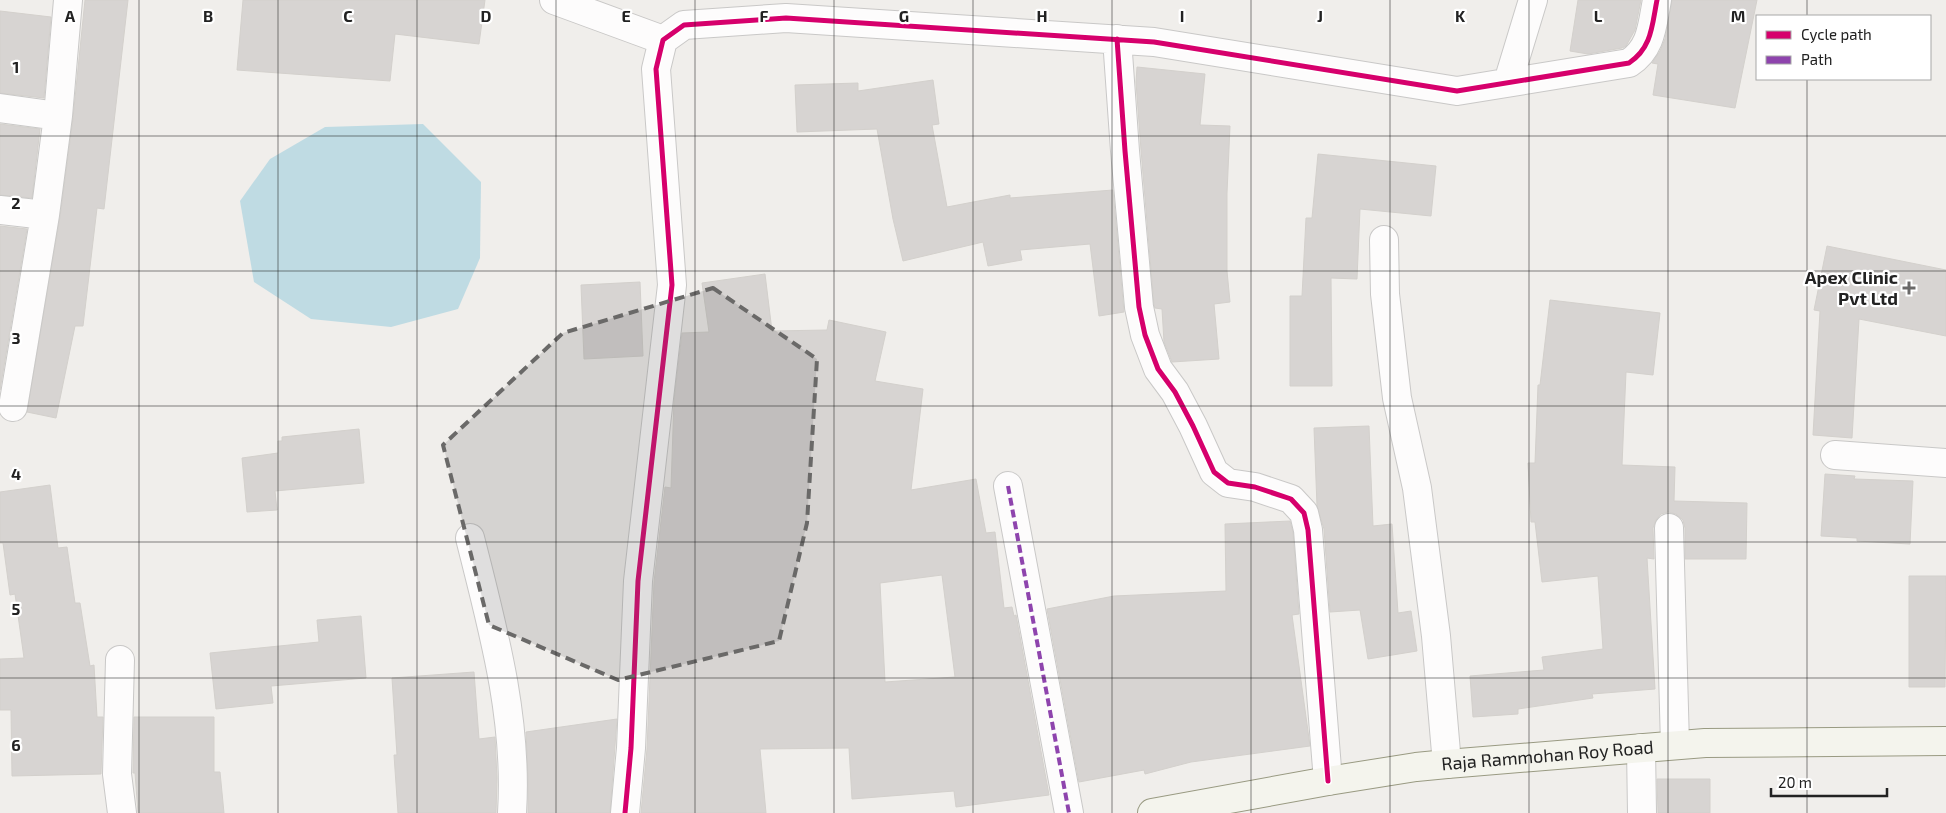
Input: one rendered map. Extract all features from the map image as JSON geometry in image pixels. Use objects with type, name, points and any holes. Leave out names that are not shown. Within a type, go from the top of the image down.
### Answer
[{"type":"main road","name":"Raja Rammohan Roy Road","points":[[1152,813],[1214,807],[1328,781],[1447,764],[1705,742],[1946,741]]},
{"type":"street","points":[[13,407],[45,216],[58,116],[68,0]]},
{"type":"street","points":[[554,0],[663,40]]},
{"type":"street","points":[[1508,82],[1533,0]]},
{"type":"street","points":[[625,813],[631,748],[638,581],[672,286],[656,69],[663,40],[684,25],[786,9],[1154,42],[1457,91],[1629,63],[1640,56],[1649,42],[1657,0]]},
{"type":"street","points":[[1117,39],[1139,306],[1145,335],[1158,369],[1175,392],[1214,472],[1228,483],[1255,488],[1291,499],[1304,513],[1308,530],[1328,781]]},
{"type":"street","points":[[0,108],[58,116]]},
{"type":"street","points":[[0,210],[45,216]]},
{"type":"street","points":[[1384,240],[1385,294],[1396,398],[1417,488],[1436,636],[1447,764]]},
{"type":"street","points":[[1835,455],[1946,463]]},
{"type":"street","points":[[1008,486],[1069,813]]},
{"type":"street","points":[[1669,528],[1675,745]]},
{"type":"street","points":[[470,538],[500,657],[510,727],[514,786],[512,813]]},
{"type":"street","points":[[120,660],[117,774],[122,813]]},
{"type":"street","points":[[1640,748],[1642,813]]},
{"type":"highlighted area","points":[[713,288],[817,359],[807,523],[779,641],[618,680],[489,625],[443,445],[563,333]]},
{"type":"water","points":[[423,124],[481,182],[480,258],[458,309],[391,327],[311,319],[254,282],[240,201],[270,159],[325,127]]},
{"type":"building","points":[[85,0],[128,0],[104,209],[97,208],[83,326],[75,326],[56,418],[27,412],[60,217],[73,118]]},
{"type":"building","points":[[243,0],[485,0],[479,44],[395,34],[390,81],[237,70]]},
{"type":"building","points":[[1578,0],[1641,0],[1635,30],[1626,46],[1588,54],[1570,51]]},
{"type":"building","points":[[1672,0],[1757,0],[1735,108],[1653,95],[1658,64],[1652,63],[1665,39]]},
{"type":"building","points":[[0,11],[51,17],[44,98],[0,93]]},
{"type":"building","points":[[1137,67],[1205,74],[1200,125],[1230,126],[1227,193],[1227,271],[1230,302],[1214,304],[1219,359],[1172,362],[1164,342],[1162,309],[1155,308],[1154,305],[1136,82]]},
{"type":"building","points":[[933,80],[939,124],[932,125],[947,207],[1010,195],[1010,198],[1113,190],[1124,312],[1099,316],[1090,244],[1020,250],[1022,260],[988,266],[983,242],[903,261],[893,219],[877,129],[797,132],[795,85],[858,83],[858,91]]},
{"type":"building","points":[[0,124],[40,129],[32,198],[0,195]]},
{"type":"building","points":[[1318,154],[1436,166],[1431,216],[1360,209],[1357,279],[1331,278],[1332,386],[1290,386],[1290,296],[1302,296],[1306,218],[1312,218]]},
{"type":"building","points":[[0,226],[27,229],[0,390]]},
{"type":"building","points":[[1827,246],[1946,270],[1946,336],[1859,319],[1852,438],[1813,435],[1820,311],[1814,310]]},
{"type":"building","points":[[765,274],[772,331],[827,330],[829,320],[886,332],[875,381],[923,389],[911,490],[976,479],[986,533],[995,532],[1004,608],[1012,607],[1014,616],[1016,615],[1049,795],[956,807],[954,791],[852,799],[849,748],[760,749],[766,813],[641,813],[647,749],[654,582],[665,487],[671,488],[674,400],[682,333],[709,332],[702,283]],"holes":[[[942,575],[955,677],[885,682],[880,583]]]},
{"type":"building","points":[[640,282],[643,356],[584,359],[581,285]]},
{"type":"building","points":[[1550,300],[1660,313],[1653,375],[1626,372],[1622,465],[1675,467],[1674,501],[1747,503],[1746,559],[1685,559],[1685,528],[1683,520],[1676,514],[1668,512],[1661,514],[1653,528],[1654,559],[1647,558],[1655,689],[1592,694],[1593,698],[1518,709],[1518,714],[1473,717],[1470,676],[1544,670],[1542,657],[1603,649],[1598,576],[1542,582],[1535,522],[1531,522],[1528,463],[1535,463],[1538,385],[1540,385]]},
{"type":"building","points":[[1369,426],[1373,526],[1392,524],[1398,613],[1411,611],[1417,651],[1368,659],[1360,610],[1330,612],[1324,529],[1317,506],[1314,428]]},
{"type":"building","points":[[359,429],[364,483],[275,491],[277,510],[247,512],[242,458],[278,453],[278,441],[282,441],[282,437]]},
{"type":"building","points":[[1825,474],[1855,476],[1854,479],[1913,481],[1910,544],[1857,541],[1857,538],[1821,536]]},
{"type":"building","points":[[50,485],[58,548],[67,547],[75,603],[80,603],[90,666],[94,665],[97,717],[103,717],[101,774],[12,776],[11,710],[0,710],[0,659],[24,658],[15,594],[10,595],[3,543],[0,543],[0,492]]},
{"type":"building","points":[[1290,521],[1293,532],[1299,614],[1292,615],[1310,746],[1191,762],[1145,774],[1144,770],[1079,782],[1047,609],[1114,596],[1226,591],[1225,524]]},
{"type":"building","points":[[1909,576],[1946,576],[1945,687],[1909,687]]},
{"type":"building","points":[[361,616],[366,678],[271,686],[273,703],[216,709],[210,653],[319,642],[317,620]]},
{"type":"building","points":[[474,672],[479,739],[495,737],[496,813],[398,813],[394,755],[397,755],[392,678]]},
{"type":"building","points":[[134,717],[214,717],[214,772],[220,772],[224,813],[138,813],[135,773],[133,773]]},
{"type":"building","points":[[617,719],[610,813],[528,813],[526,732]]},
{"type":"building","points":[[1657,779],[1710,779],[1710,813],[1658,813]]},
{"type":"marked path","points":[[1008,486],[1069,813]]},
{"type":"cycle path","points":[[625,813],[631,748],[638,581],[672,285],[656,69],[663,40],[684,25],[786,18],[1154,42],[1457,91],[1629,63],[1637,57],[1647,43],[1657,0]]},
{"type":"cycle path","points":[[1117,39],[1139,307],[1145,335],[1158,369],[1175,392],[1214,472],[1228,483],[1255,487],[1291,499],[1304,513],[1308,530],[1328,781]]},
{"type":"place","name":"Apex Clinic Pvt Ltd","points":[[1909,288]]}]
